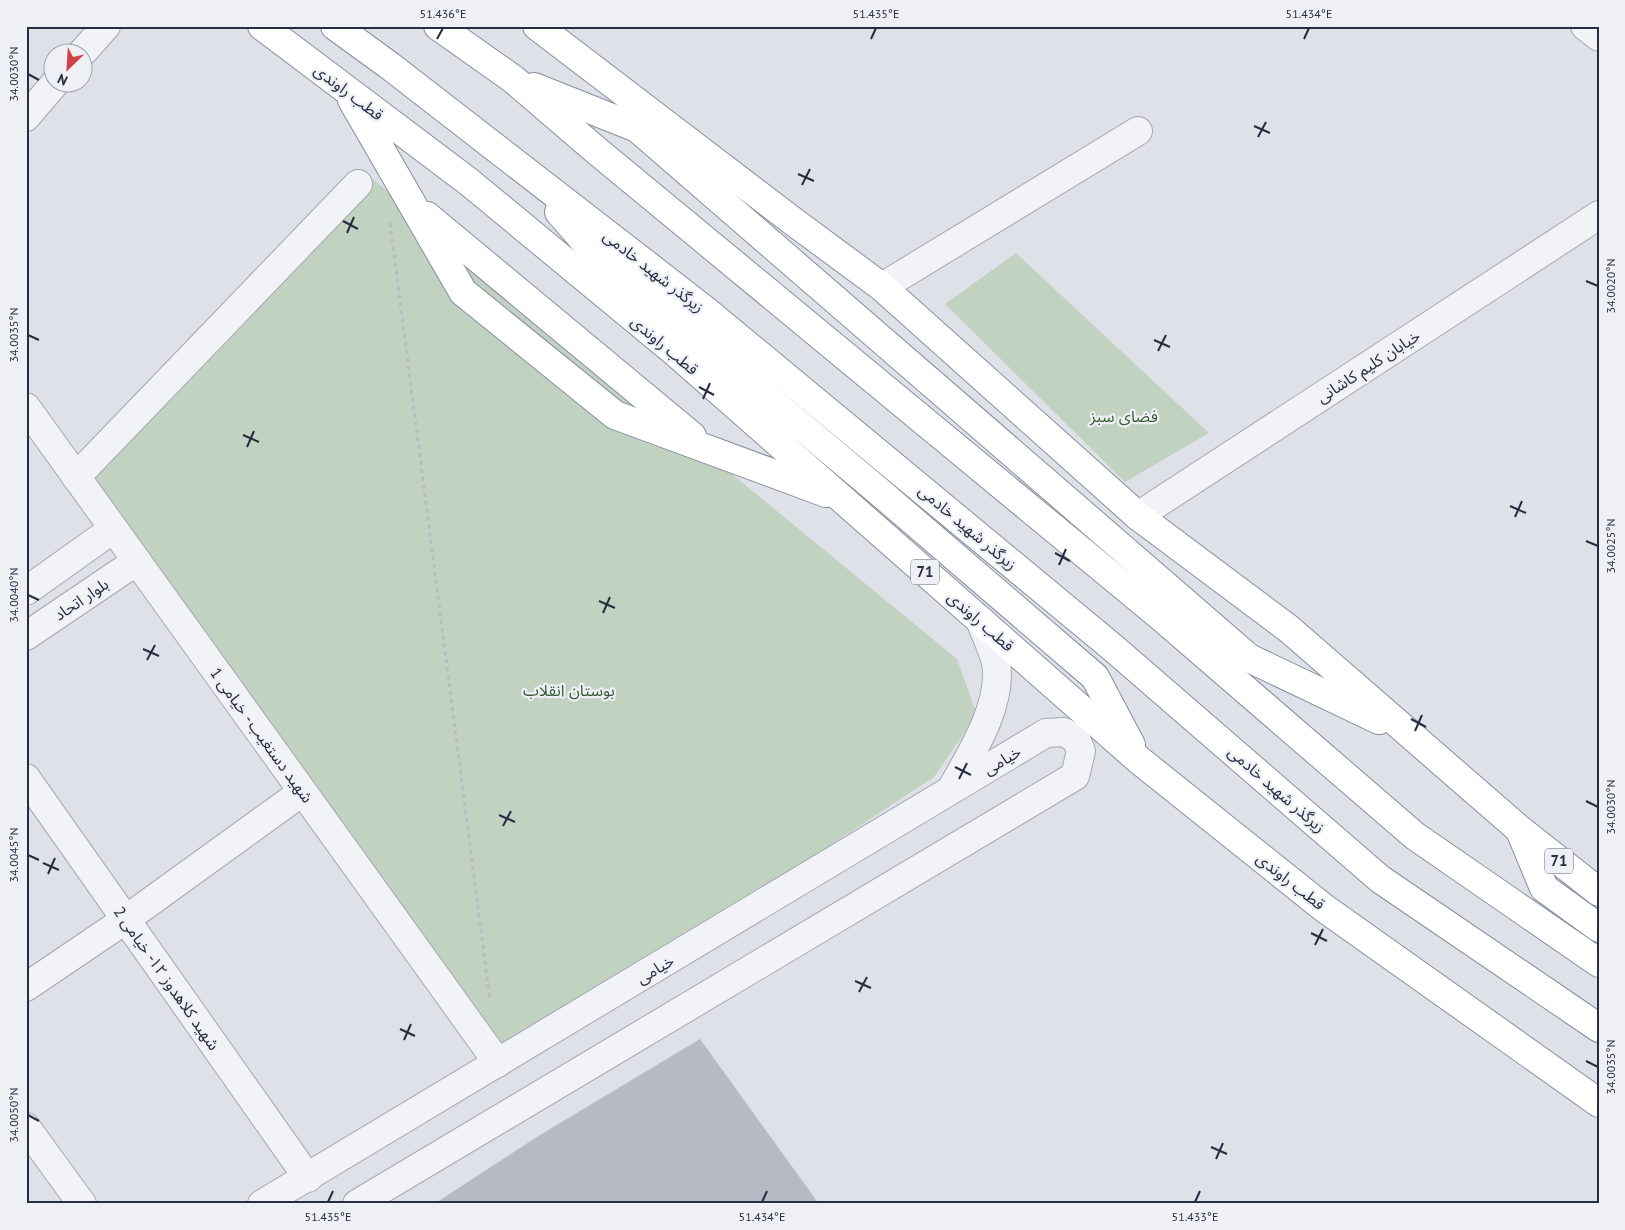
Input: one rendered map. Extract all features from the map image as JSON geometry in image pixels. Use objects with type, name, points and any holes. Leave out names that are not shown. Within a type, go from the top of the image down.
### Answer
[{"type":"highway","name":"قطب راوندی","points":[[262,26],[469,182],[676,353],[1139,760],[1324,908],[1594,1097]]},
{"type":"highway","name":"زیرگذر شهید خادمی","points":[[335,26],[390,66],[706,310],[1112,647],[1380,878],[1599,1028]]},
{"type":"highway","points":[[438,26],[513,79],[597,151],[1160,616],[1415,836],[1599,963]]},
{"type":"highway","name":"71","points":[[537,26],[882,287],[1138,516],[1289,630],[1519,829],[1599,892]]},
{"type":"highway","points":[[513,79],[637,128],[1249,658],[1410,735]]},
{"type":"highway","points":[[346,90],[400,211],[707,449],[842,499]]},
{"type":"highway","points":[[515,163],[593,251],[876,489],[1095,677],[1139,760]]},
{"type":"highway","points":[[1519,829],[1544,888],[1599,928]]},
{"type":"street","points":[[92,42],[106,26]]},
{"type":"street","points":[[1585,26],[1599,37]]},
{"type":"street","points":[[26,117],[47,92]]},
{"type":"street","points":[[882,287],[1138,131]]},
{"type":"street","points":[[76,476],[358,184]]},
{"type":"street","name":"خیابان کلیم کاشانی","points":[[1138,516],[1599,215]]},
{"type":"street","name":"شهید دستغیب - خیامی 1","points":[[26,407],[498,1064]]},
{"type":"street","points":[[26,591],[113,529]]},
{"type":"street","name":"بلوار اتحاد","points":[[26,636],[137,561]]},
{"type":"street","points":[[951,790],[981,736],[995,698],[996,664],[980,620]]},
{"type":"street","name":"خیامی","points":[[262,1204],[498,1064],[1046,733],[1064,732],[1076,739],[1082,751],[1075,776],[357,1204]]},
{"type":"street","name":"شهید کلاهدوز ۱۲- خیامی 2","points":[[26,778],[308,1178]]},
{"type":"street","points":[[26,987],[125,920],[302,792]]},
{"type":"street","points":[[26,1127],[82,1204]]},
{"type":"path","points":[[400,211],[490,1004]]},
{"type":"green space","name":"بوستان انقلاب","points":[[368,175],[957,659],[977,715],[934,777],[498,1063],[78,456]]},
{"type":"green space","name":"فضای سبز","points":[[1016,253],[1209,433],[1125,482],[945,304]]},
{"type":"building","points":[[700,1039],[819,1204],[434,1204],[540,1135]]}]
